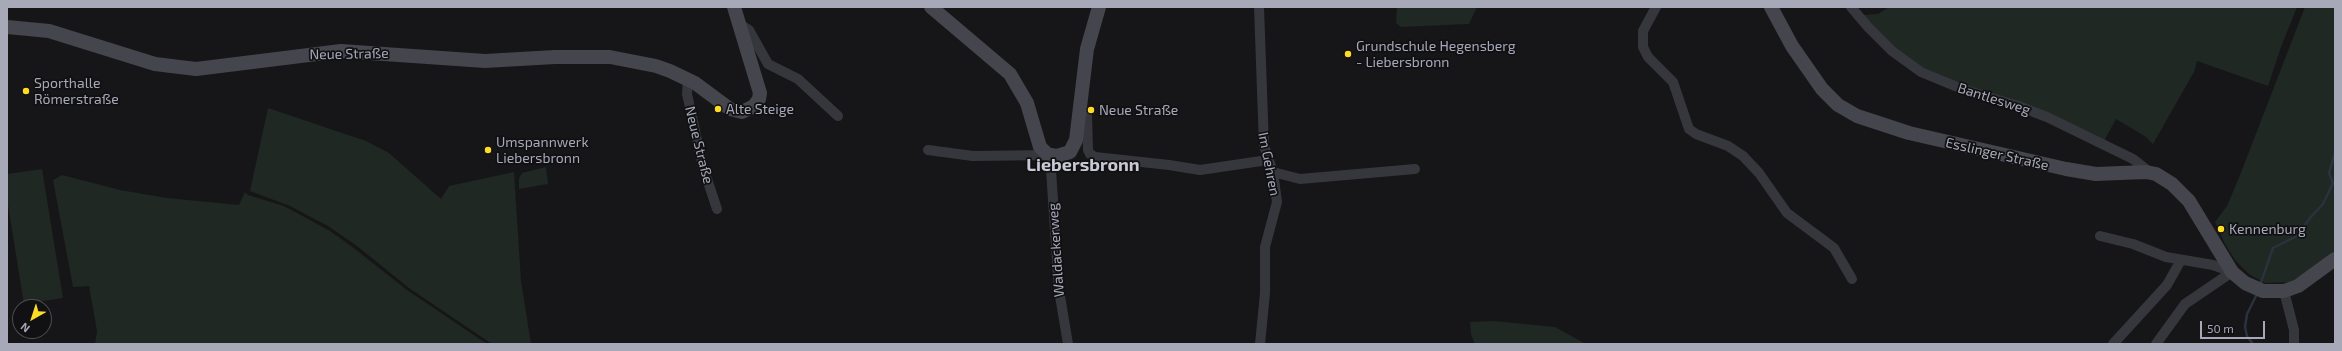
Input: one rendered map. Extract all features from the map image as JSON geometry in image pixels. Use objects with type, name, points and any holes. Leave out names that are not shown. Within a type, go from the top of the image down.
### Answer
[{"type":"street","name":"Neue Straße","points":[[9,28],[49,31],[146,62],[175,68],[219,67],[299,55],[341,51],[485,61],[598,56],[656,66],[688,80],[734,111],[745,112],[754,106],[759,96],[758,85],[734,7]]},
{"type":"street","points":[[931,7],[1010,74],[1027,104],[1040,147],[1050,155]]},
{"type":"street","points":[[928,150],[973,156],[1065,154],[1074,146],[1090,38],[1099,7]]},
{"type":"street","name":"Im Gehren","points":[[1259,7],[1262,123],[1264,146],[1273,172],[1276,205],[1265,247],[1265,293],[1260,344]]},
{"type":"street","points":[[1656,7],[1643,31],[1643,47],[1648,57],[1673,82],[1689,129],[1696,134],[1728,146],[1743,156],[1759,173],[1787,213],[1834,248],[1852,279]]},
{"type":"street","name":"Esslinger Straße","points":[[1771,7],[1792,46],[1822,89],[1834,102],[1857,116],[1909,133],[2070,170],[2096,174],[2151,173],[2166,180],[2189,201],[2232,272],[2245,283],[2263,291],[2284,291]]},
{"type":"street","name":"Bantlesweg","points":[[1851,7],[1892,51],[1921,72],[1962,89],[2018,106],[2047,117],[2133,159],[2151,173]]},
{"type":"street","points":[[738,23],[749,30],[768,64],[798,79],[838,116]]},
{"type":"street","name":"Neue Straße","points":[[688,80],[687,94],[703,167],[717,209]]},
{"type":"street","points":[[1079,106],[1087,113],[1088,150],[1089,153],[1095,157],[1200,170],[1268,160]]},
{"type":"street","name":"Waldackerweg","points":[[1050,155],[1059,290],[1068,344]]},
{"type":"street","points":[[1273,172],[1300,179],[1415,169]]},
{"type":"street","points":[[2100,236],[2181,260],[2213,265],[2232,272]]},
{"type":"street","points":[[2294,344],[2294,330],[2284,291],[2305,283],[2335,259]]},
{"type":"street","points":[[2114,344],[2167,285],[2181,260]]},
{"type":"street","points":[[2156,344],[2185,304],[2232,272]]},
{"type":"shaded area","points":[[1397,7],[1477,7],[1469,24],[1401,27],[1396,23]]},
{"type":"shaded area","points":[[1889,7],[2297,7],[2281,47],[2268,86],[2197,61],[2194,72],[2153,144],[2146,137],[2116,119],[2104,141],[1963,87],[1904,59],[1862,15],[1878,14]]},
{"type":"shaded area","points":[[2305,7],[2335,7],[2335,251],[2311,271],[2291,282],[2265,283],[2249,274],[2235,260],[2225,244],[2215,222],[2227,206],[2240,175]]},
{"type":"shaded area","points":[[268,108],[366,141],[389,153],[441,199],[449,186],[514,172],[521,281],[531,344],[492,344],[409,288],[357,246],[328,226],[290,206],[250,191]]},
{"type":"shaded area","points":[[546,167],[548,184],[519,189],[519,178],[522,173]]},
{"type":"shaded area","points":[[42,169],[63,298],[52,300],[23,299],[7,199],[7,174]]},
{"type":"shaded area","points":[[62,175],[120,190],[167,198],[239,205],[245,192],[248,195],[284,206],[330,231],[407,290],[487,344],[95,344],[97,331],[89,286],[73,287],[53,180]]},
{"type":"shaded area","points":[[1494,321],[1555,327],[1586,344],[1475,344],[1471,334],[1470,322]]},
{"type":"waterway","points":[[2260,285],[2273,248],[2297,236],[2310,218],[2323,204],[2333,183],[2329,173],[2335,153]]},
{"type":"waterway","points":[[2253,344],[2247,336],[2245,327],[2247,314],[2257,294]]},
{"type":"place","name":"Grundschule Hegensberg - Liebersbronn","points":[[1348,54]]},
{"type":"place","name":"Sporthalle Römerstraße","points":[[26,91]]},
{"type":"place","name":"Alte Steige","points":[[718,109]]},
{"type":"place","name":"Neue Straße","points":[[1091,110]]},
{"type":"place","name":"Umspannwerk Liebersbronn","points":[[488,150]]},
{"type":"place","name":"Kennenburg","points":[[2221,229]]},
{"type":"district","name":"Liebersbronn","points":[[1083,165]]}]
